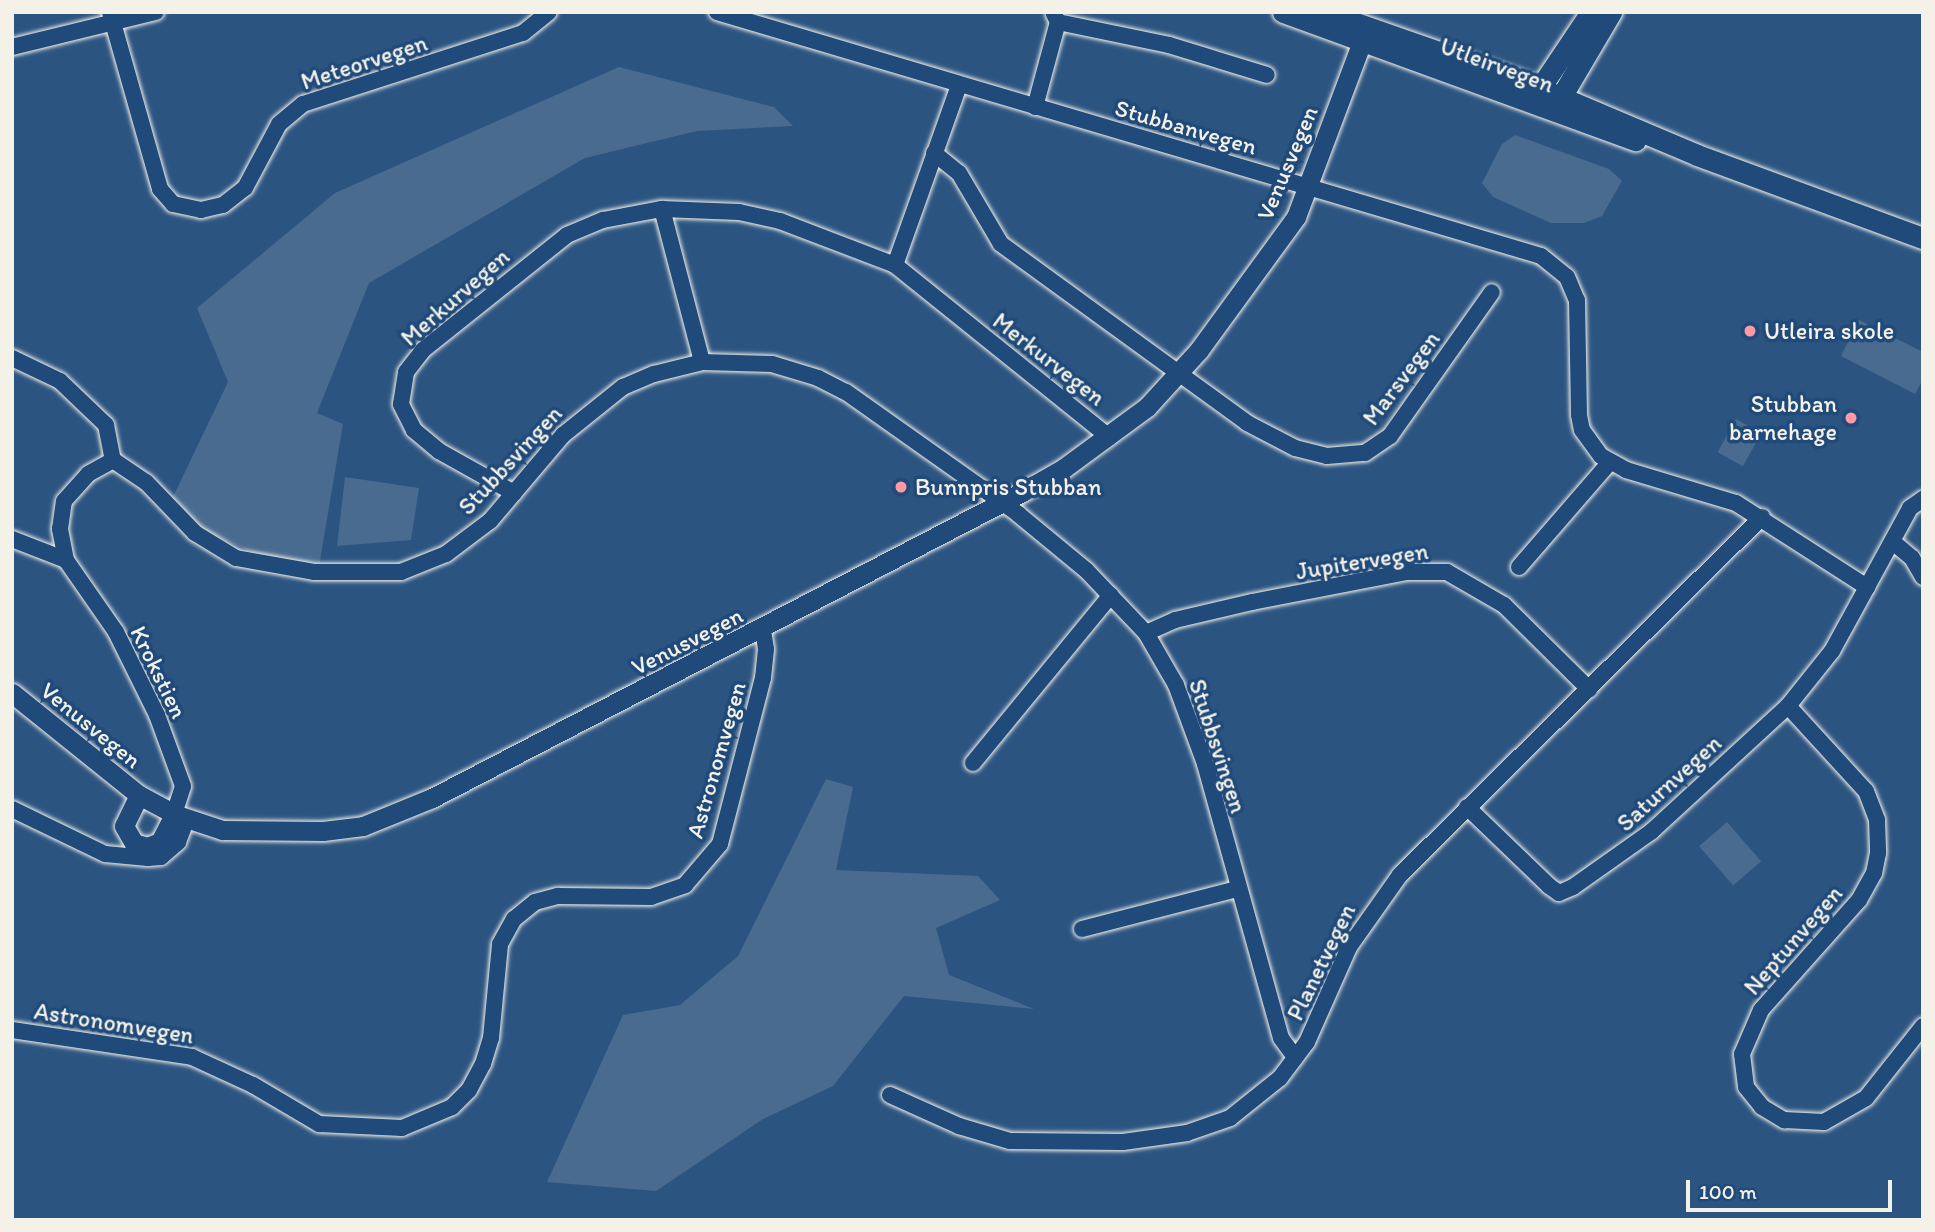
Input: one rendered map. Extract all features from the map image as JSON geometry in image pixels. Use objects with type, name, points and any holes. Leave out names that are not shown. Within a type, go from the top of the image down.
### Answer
[{"type":"main road","name":"Utleirvegen","points":[[1283,12],[1364,35],[1541,99],[1676,154],[1697,155]]},
{"type":"main road","name":"Utleirvegen","points":[[1324,12],[1364,35]]},
{"type":"main road","points":[[1541,99],[1591,12]]},
{"type":"main road","points":[[1541,99],[1561,97],[1611,12]]},
{"type":"main road","name":"Utleirvegen","points":[[1561,97],[1697,155],[1923,238]]},
{"type":"street","points":[[12,47],[112,19],[156,12]]},
{"type":"street","name":"Meteorvegen","points":[[112,19],[160,189],[173,204],[201,210],[223,205],[245,188],[279,124],[303,104],[523,33],[549,12]]},
{"type":"street","name":"Stubbanvegen","points":[[717,12],[772,19],[959,85],[1541,256],[1560,269],[1577,300],[1575,380],[1581,430],[1610,462],[1736,503],[1762,517],[1812,555],[1867,587]]},
{"type":"street","points":[[1035,107],[1055,17],[1169,45],[1267,75]]},
{"type":"street","name":"Venusvegen","points":[[12,693],[139,795],[181,816],[222,830],[323,831],[363,825],[432,798],[763,629],[999,504],[1109,437],[1181,374],[1288,230],[1308,188],[1364,35]]},
{"type":"street","points":[[895,265],[959,85]]},
{"type":"street","points":[[934,153],[959,173],[1001,244],[1181,374]]},
{"type":"street","points":[[662,209],[702,362]]},
{"type":"street","name":"Merkurvegen","points":[[514,493],[439,451],[414,430],[401,404],[406,372],[434,341],[566,235],[603,220],[662,209],[739,212],[780,221],[895,265],[1109,437]]},
{"type":"street","name":"Marsvegen","points":[[1181,374],[1269,437],[1326,456],[1365,453],[1390,436],[1492,292]]},
{"type":"street","points":[[12,358],[60,381],[106,425],[113,460]]},
{"type":"street","name":"Stubbsvingen","points":[[113,460],[146,482],[195,533],[236,558],[314,572],[401,572],[446,554],[490,521],[563,435],[605,398],[654,373],[702,362],[762,363],[818,378],[876,413],[1028,523],[1111,594],[1146,633],[1176,684],[1205,764],[1237,888],[1281,1038],[1295,1058]]},
{"type":"street","name":"Krokstien","points":[[12,809],[105,854],[161,857],[178,842],[183,786],[157,715],[116,632],[66,559],[60,529],[64,501],[88,474],[113,460]]},
{"type":"street","points":[[1519,567],[1610,462]]},
{"type":"street","points":[[1867,587],[1910,508],[1923,499]]},
{"type":"street","name":"Planetvegen","points":[[890,1095],[959,1126],[1010,1141],[1123,1142],[1187,1132],[1230,1118],[1280,1078],[1295,1058],[1320,1017],[1349,947],[1378,900],[1467,807],[1762,517]]},
{"type":"street","points":[[12,540],[66,559]]},
{"type":"street","points":[[1893,542],[1912,558],[1923,577]]},
{"type":"street","name":"Jupitervegen","points":[[1146,633],[1175,620],[1252,602],[1407,572],[1447,572],[1504,604],[1589,688]]},
{"type":"street","name":"Saturnvegen","points":[[1467,807],[1559,893],[1609,866],[1652,831],[1788,706],[1832,651],[1867,587]]},
{"type":"street","points":[[972,763],[1111,594]]},
{"type":"street","name":"Astronomvegen","points":[[12,1030],[192,1057],[319,1124],[402,1128],[453,1107],[483,1064],[491,1038],[500,944],[514,919],[535,902],[558,896],[651,897],[685,885],[720,844],[763,678],[763,629]]},
{"type":"street","name":"Neptunvegen","points":[[1788,706],[1866,791],[1877,820],[1878,853],[1874,873],[1859,900],[1761,1010],[1742,1054],[1746,1087],[1762,1107],[1784,1120],[1824,1122],[1866,1098],[1923,1026]]},
{"type":"street","name":"Venusvegen","points":[[139,795],[124,826],[134,843],[148,847],[160,842],[181,816]]},
{"type":"street","points":[[1082,929],[1237,888]]},
{"type":"shaded area","points":[[619,67],[774,107],[793,126],[697,131],[585,158],[369,283],[317,413],[343,424],[319,567],[261,556],[202,530],[172,499],[228,382],[197,308],[335,193]]},
{"type":"shaded area","points":[[1515,135],[1609,169],[1622,181],[1602,216],[1584,223],[1551,223],[1493,197],[1482,183],[1502,144]]},
{"type":"shaded area","points":[[1859,320],[1923,352],[1923,379],[1915,394],[1841,356]]},
{"type":"shaded area","points":[[1736,419],[1761,433],[1743,466],[1718,452]]},
{"type":"shaded area","points":[[345,477],[419,488],[411,540],[337,546]]},
{"type":"shaded area","points":[[826,779],[853,787],[836,870],[978,876],[1000,900],[936,928],[949,975],[1034,1009],[904,996],[833,1086],[763,1119],[656,1191],[547,1182],[623,1015],[680,1005],[738,956]]},
{"type":"shaded area","points":[[1727,822],[1761,861],[1733,886],[1699,846]]},
{"type":"place","name":"Utleira skole","points":[[1750,331]]},
{"type":"place","name":"Stubban barnehage","points":[[1851,418]]},
{"type":"place","name":"Bunnpris Stubban","points":[[901,487]]}]
